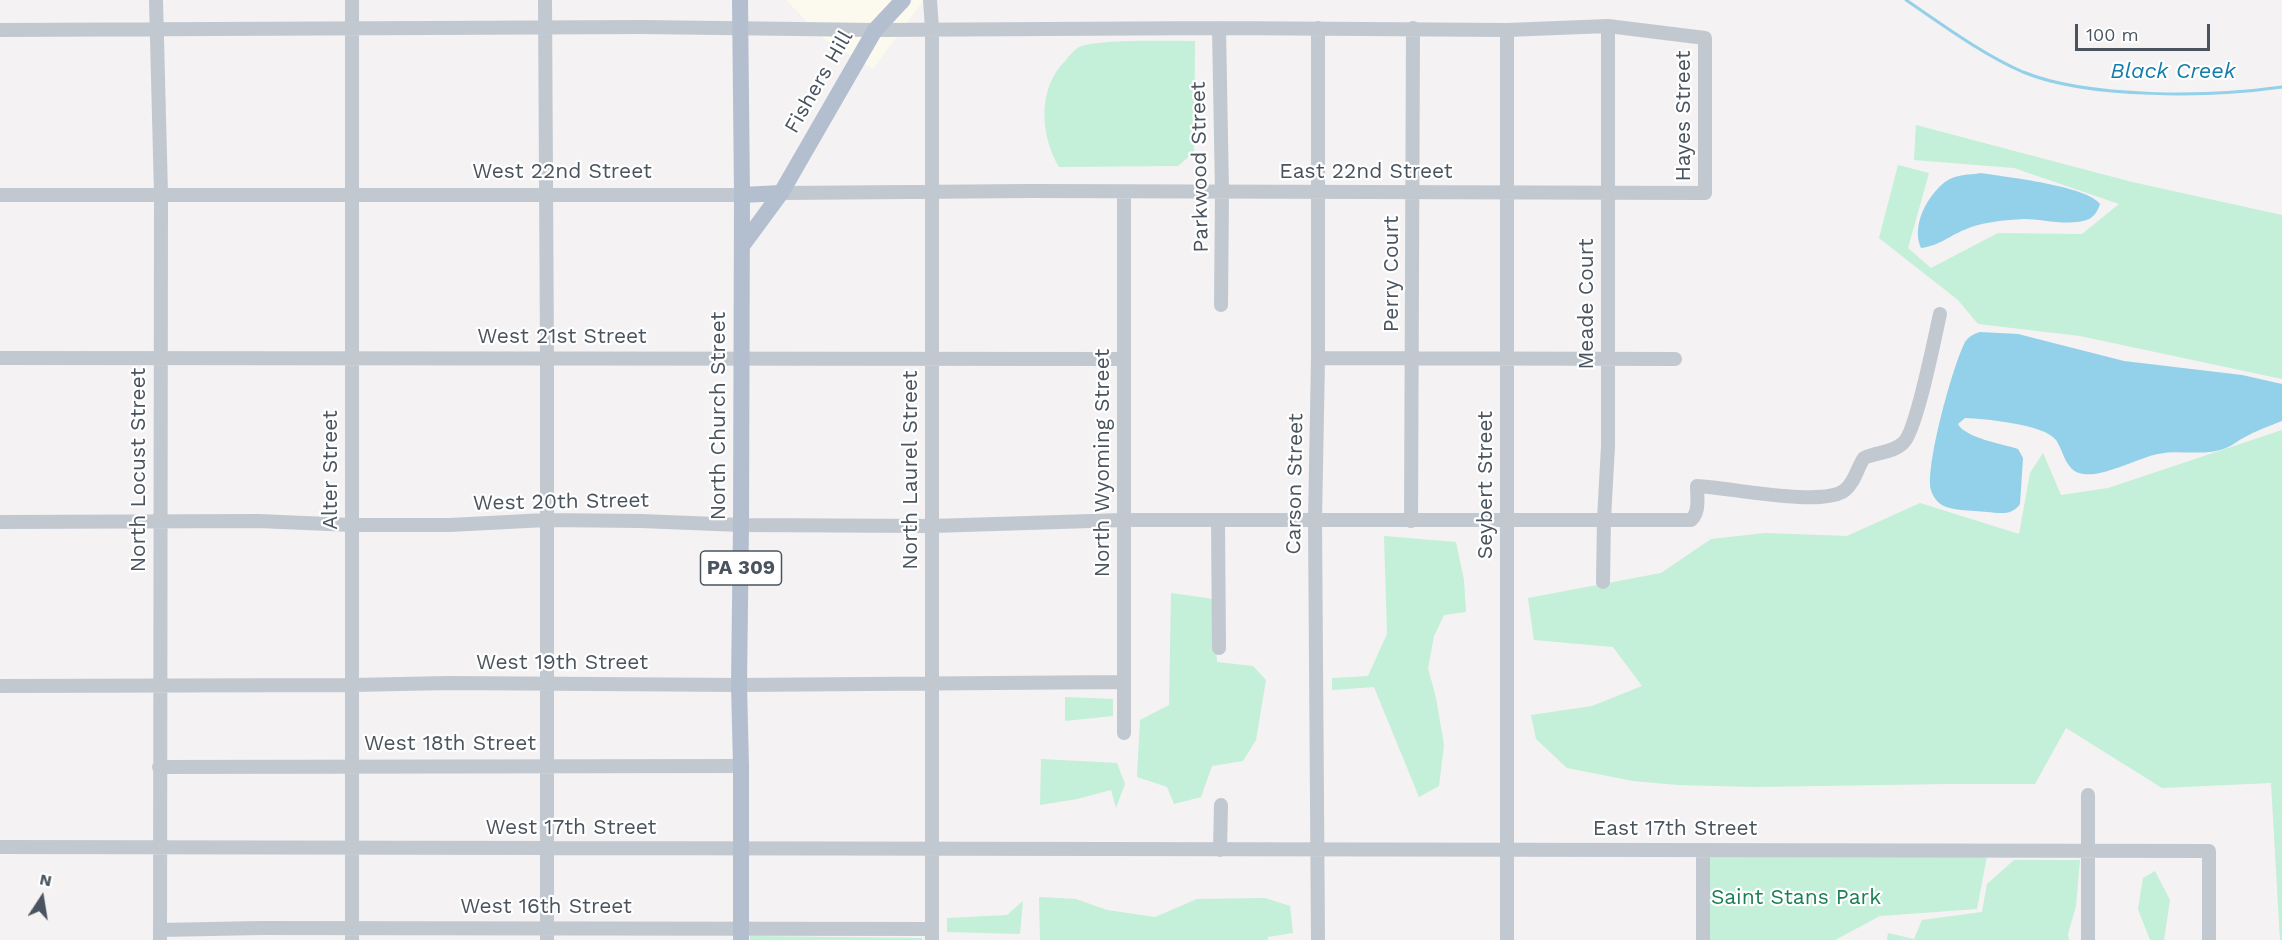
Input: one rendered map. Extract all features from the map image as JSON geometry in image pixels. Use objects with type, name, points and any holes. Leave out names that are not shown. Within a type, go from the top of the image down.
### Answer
[{"type":"main road","name":"North Church Street","points":[[740,0],[741,934]]},
{"type":"main road","name":"Fishers Hill","points":[[742,246],[780,193],[875,30],[903,0]]},
{"type":"main road","name":"West 22nd Street","points":[[742,195],[780,193]]},
{"type":"street","name":"North Locust Street","points":[[156,0],[161,194],[160,935]]},
{"type":"street","name":"Alter Street","points":[[352,0],[352,934]]},
{"type":"street","points":[[544,0],[547,358],[547,934]]},
{"type":"street","name":"North Laurel Street","points":[[930,0],[932,28],[932,934]]},
{"type":"street","points":[[0,30],[544,28],[875,30],[1413,28],[1507,30],[1608,26]]},
{"type":"street","name":"Hayes Street","points":[[1608,26],[1705,38],[1705,193],[1608,193]]},
{"type":"street","name":"Meade Court","points":[[1603,582],[1608,446],[1608,26]]},
{"type":"street","name":"Parkwood Street","points":[[1219,28],[1222,192],[1221,305]]},
{"type":"street","name":"Carson Street","points":[[1318,28],[1318,358],[1315,521],[1318,940]]},
{"type":"street","name":"Perry Court","points":[[1411,521],[1413,28]]},
{"type":"street","name":"Seybert Street","points":[[1507,30],[1507,940]]},
{"type":"street","name":"East 22nd Street","points":[[1124,192],[1608,193]]},
{"type":"street","name":"West 22nd Street","points":[[780,193],[1124,192]]},
{"type":"street","name":"North Wyoming Street","points":[[1124,192],[1124,733]]},
{"type":"street","name":"West 22nd Street","points":[[0,195],[742,195]]},
{"type":"street","name":"West 20th Street","points":[[0,522],[258,521],[352,525],[450,525],[546,520],[741,525],[932,526],[1123,520],[1691,520],[1697,512],[1697,486],[1774,495],[1830,496],[1844,491],[1851,484],[1864,458],[1892,450],[1905,442],[1914,424],[1940,314]]},
{"type":"street","name":"West 21st Street","points":[[0,358],[1124,359]]},
{"type":"street","points":[[1318,358],[1675,358]]},
{"type":"street","points":[[1218,521],[1219,648]]},
{"type":"street","name":"West 19th Street","points":[[0,686],[1124,682]]},
{"type":"street","name":"West 18th Street","points":[[159,767],[741,766]]},
{"type":"street","points":[[2088,795],[2088,940]]},
{"type":"street","points":[[1220,850],[1221,805]]},
{"type":"street","name":"West 17th Street","points":[[0,847],[1142,850]]},
{"type":"street","name":"East 17th Street","points":[[1142,850],[2209,851],[2209,940]]},
{"type":"street","points":[[1703,850],[1703,940]]},
{"type":"street","name":"West 16th Street","points":[[160,935],[932,934]]},
{"type":"shaded area","points":[[786,0],[924,0],[873,69],[824,39]]},
{"type":"green space","points":[[1195,41],[1194,152],[1178,166],[1059,167],[1048,141],[1044,112],[1050,84],[1073,51],[1088,44]]},
{"type":"green space","points":[[1916,125],[2132,182],[2282,215],[2282,379],[2080,336],[1978,324],[1958,300],[1879,238],[1898,165],[1929,173],[1908,248],[1931,268],[1998,233],[2082,234],[2119,204],[2014,168],[1914,160]]},
{"type":"green space","points":[[2282,430],[2282,940],[2280,940],[2271,783],[2162,788],[2066,728],[2035,784],[1755,787],[1633,781],[1567,768],[1536,739],[1531,715],[1592,706],[1642,686],[1613,647],[1534,640],[1528,598],[1661,573],[1711,539],[1765,533],[1847,536],[1920,503],[2019,534],[2030,473],[2043,453],[2061,495],[2108,488]]},
{"type":"green space","points":[[1384,536],[1456,542],[1464,580],[1466,612],[1444,615],[1434,636],[1428,668],[1444,745],[1439,786],[1419,797],[1374,687],[1332,690],[1332,678],[1368,676],[1387,634]]},
{"type":"green space","points":[[1171,593],[1213,599],[1217,662],[1253,666],[1266,680],[1256,740],[1243,761],[1212,766],[1201,797],[1174,804],[1167,787],[1137,777],[1140,720],[1169,705]]},
{"type":"green space","points":[[1065,697],[1113,699],[1113,716],[1065,721]]},
{"type":"green space","points":[[1041,759],[1117,763],[1125,784],[1116,808],[1111,790],[1040,805]]},
{"type":"green space","name":"Saint Stans Park","points":[[1708,855],[1987,856],[1977,909],[1880,916],[1835,940],[1708,940]]},
{"type":"green space","points":[[2014,860],[2080,860],[2076,906],[2068,934],[2069,940],[1887,940],[1888,933],[1914,939],[1922,920],[1982,912],[1987,884]]},
{"type":"green space","points":[[2155,871],[2170,900],[2164,940],[2150,940],[2138,909],[2143,878]]},
{"type":"green space","points":[[1039,897],[1076,899],[1107,910],[1155,917],[1197,899],[1265,898],[1290,906],[1293,933],[1268,937],[1268,940],[1040,940]]},
{"type":"green space","points":[[1023,901],[1020,934],[947,932],[947,918],[1007,915]]},
{"type":"green space","points":[[750,936],[922,938],[922,940],[750,940]]},
{"type":"water","points":[[1981,173],[2063,187],[2080,192],[2100,204],[2093,216],[2082,221],[2065,223],[2024,219],[1993,222],[1971,227],[1939,243],[1921,248],[1918,239],[1919,221],[1932,195],[1949,179]]},
{"type":"water","points":[[1980,332],[2018,334],[2124,361],[2242,375],[2282,384],[2282,421],[2254,432],[2218,451],[2158,454],[2097,474],[2087,474],[2074,471],[2056,440],[2040,430],[2014,423],[1965,418],[1958,424],[1968,433],[2018,449],[2023,458],[2020,504],[2017,508],[2005,513],[1948,508],[1938,502],[1931,490],[1932,460],[1947,393],[1960,354],[1965,342]]},
{"type":"waterway","name":"Black Creek","points":[[1906,0],[1993,57],[2023,72],[2050,81],[2115,91],[2186,94],[2282,87]]}]
